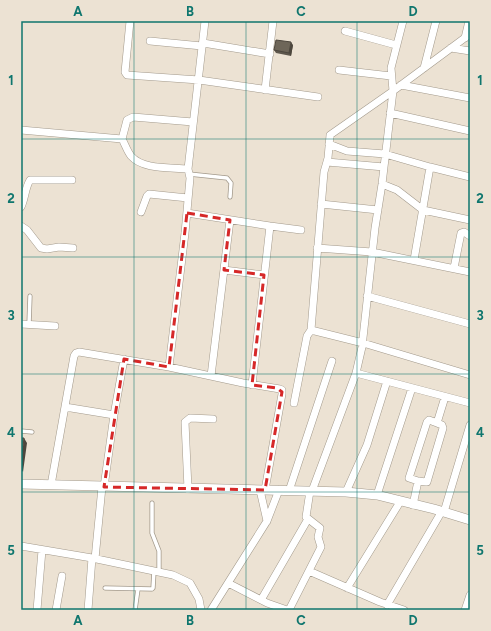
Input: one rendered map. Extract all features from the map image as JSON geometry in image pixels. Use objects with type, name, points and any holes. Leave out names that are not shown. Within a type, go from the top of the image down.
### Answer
[{"type":"street","points":[[130,21],[126,74],[199,80],[318,97]]},
{"type":"street","points":[[169,366],[187,213],[193,122],[205,21]]},
{"type":"street","points":[[265,90],[273,21]]},
{"type":"street","points":[[228,583],[261,600],[288,610],[310,571],[321,546],[318,537],[320,528],[306,516],[311,491],[356,373],[363,342],[372,252],[393,91],[391,68],[403,21]]},
{"type":"street","points":[[424,68],[436,21]]},
{"type":"street","points":[[294,403],[307,336],[311,330],[324,172],[327,162],[330,134],[393,91],[467,36],[469,21]]},
{"type":"street","points":[[345,31],[396,45]]},
{"type":"street","points":[[150,41],[202,44],[270,54]]},
{"type":"street","points":[[451,48],[470,51]]},
{"type":"street","points":[[339,70],[391,76]]},
{"type":"street","points":[[401,85],[470,98]]},
{"type":"street","points":[[390,112],[470,131]]},
{"type":"street","points":[[189,171],[153,166],[140,162],[131,156],[122,139],[127,120],[133,117],[193,122]]},
{"type":"street","points":[[21,130],[122,139]]},
{"type":"street","points":[[329,144],[347,151],[385,154],[470,177]]},
{"type":"street","points":[[327,162],[384,168]]},
{"type":"street","points":[[414,260],[430,167]]},
{"type":"street","points":[[21,207],[27,184],[30,180],[72,180]]},
{"type":"street","points":[[382,184],[397,190],[423,210],[470,220]]},
{"type":"street","points":[[141,212],[149,194],[188,198]]},
{"type":"street","points":[[321,204],[378,210]]},
{"type":"street","points":[[187,213],[301,230]]},
{"type":"street","points":[[211,376],[230,220]]},
{"type":"street","points":[[21,226],[27,230],[41,248],[73,248]]},
{"type":"street","points":[[252,385],[270,226]]},
{"type":"street","points":[[454,268],[461,233],[464,232],[470,236]]},
{"type":"street","points":[[317,248],[372,252],[470,272]]},
{"type":"street","points":[[224,270],[264,275]]},
{"type":"street","points":[[367,296],[470,324]]},
{"type":"street","points":[[21,324],[55,326]]},
{"type":"street","points":[[311,330],[363,342],[470,375]]},
{"type":"street","points":[[51,485],[74,356],[76,353],[169,366],[252,385],[282,390],[263,490],[267,521]]},
{"type":"street","points":[[88,610],[103,487],[124,359]]},
{"type":"street","points":[[290,491],[332,361]]},
{"type":"street","points":[[356,373],[470,403]]},
{"type":"street","points":[[346,492],[367,445],[388,381]]},
{"type":"street","points":[[376,495],[412,388]]},
{"type":"street","points":[[437,423],[445,397]]},
{"type":"street","points":[[65,407],[114,415]]},
{"type":"street","points":[[188,488],[185,422],[190,418],[213,419]]},
{"type":"street","points":[[429,420],[442,425],[443,427],[427,482],[418,481],[409,478],[427,422],[429,420]]},
{"type":"street","points":[[387,605],[443,511],[470,424]]},
{"type":"street","points":[[413,505],[418,481]]},
{"type":"street","points":[[21,484],[346,492],[376,495],[400,502],[443,511],[470,520]]},
{"type":"street","points":[[211,610],[267,521],[279,490]]},
{"type":"street","points":[[347,588],[400,502]]},
{"type":"street","points":[[261,600],[308,519]]},
{"type":"street","points":[[21,546],[173,575],[190,583],[199,599],[201,610]]},
{"type":"street","points":[[37,610],[42,550]]},
{"type":"street","points":[[310,571],[387,605],[404,610]]},
{"type":"street","points":[[56,610],[62,576]]},
{"type":"street","points":[[465,610],[470,595]]},
{"type":"lane","points":[[189,171],[227,178],[231,183],[230,197]]},
{"type":"lane","points":[[29,324],[30,296]]},
{"type":"lane","points":[[21,431],[32,432]]},
{"type":"lane","points":[[105,588],[150,590],[153,588],[159,551],[151,531],[152,503]]},
{"type":"lane","points":[[135,610],[138,589]]},
{"type":"highlighted area","points":[[187,213],[230,220],[224,270],[264,275],[252,385],[277,388],[282,392],[265,490],[104,487],[124,359],[169,367]]},
{"type":"building","points":[[276,40],[291,42],[289,53],[274,50]]},
{"type":"building","points":[[21,438],[24,438],[21,463]]}]
